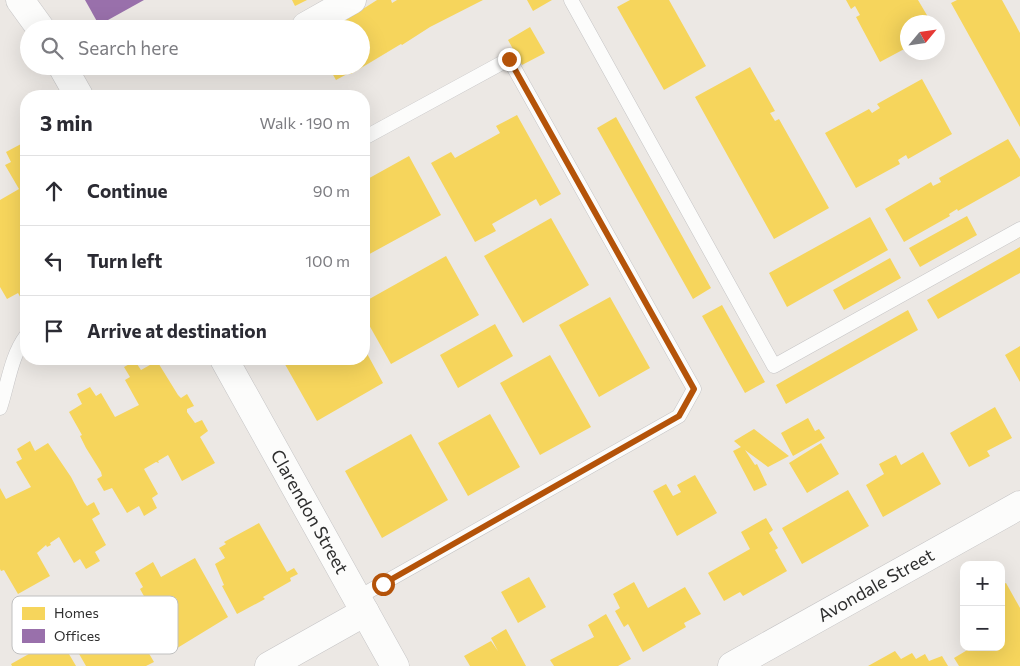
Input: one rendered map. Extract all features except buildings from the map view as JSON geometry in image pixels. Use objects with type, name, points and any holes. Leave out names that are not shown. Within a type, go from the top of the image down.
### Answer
[{"type":"street","points":[[20,0],[34,20]]},
{"type":"street","points":[[317,20],[352,0]]},
{"type":"street","points":[[67,75],[76,90]]},
{"type":"street","name":"Clarendon Street","points":[[227,365],[395,666]]},
{"type":"street","name":"Avondale Street","points":[[732,666],[1020,505]]},
{"type":"street","points":[[269,666],[361,605]]},
{"type":"lane","points":[[571,0],[774,366],[1020,229]]},
{"type":"lane","points":[[361,605],[679,416],[694,389],[509,59],[370,135]]},
{"type":"lane","points":[[0,408],[10,378],[14,356],[20,346]]},
{"type":"route","points":[[383,584],[679,416],[694,389],[509,59]]}]
